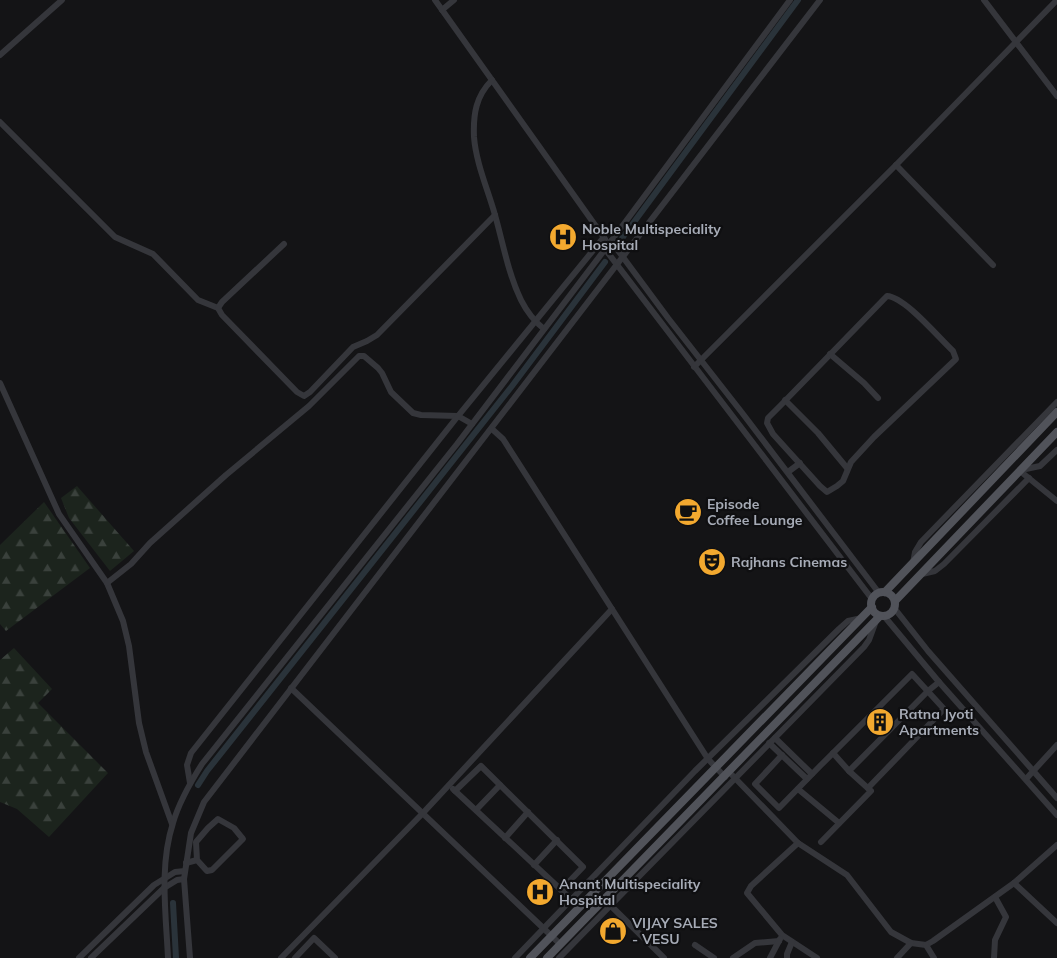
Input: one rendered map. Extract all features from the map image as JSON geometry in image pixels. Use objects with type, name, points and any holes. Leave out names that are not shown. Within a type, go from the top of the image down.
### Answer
[{"type":"main road","points":[[530,958],[862,618],[882,592],[913,563],[1057,412]]},
{"type":"main road","points":[[547,958],[607,902],[880,617],[889,615],[895,605],[922,574],[1057,432]]},
{"type":"main road","points":[[882,592],[892,595],[895,605]]},
{"type":"main road","points":[[872,603],[874,611],[880,617]]},
{"type":"street","points":[[0,55],[62,0]]},
{"type":"street","points":[[435,0],[604,237],[617,264],[872,603]]},
{"type":"street","points":[[442,10],[454,0]]},
{"type":"street","points":[[168,958],[164,888],[167,849],[172,824],[190,783],[208,757],[472,424],[790,0]]},
{"type":"street","points":[[190,958],[184,879],[191,833],[204,802],[820,0]]},
{"type":"street","points":[[984,0],[1057,96]]},
{"type":"street","points":[[694,367],[896,165],[1057,0]]},
{"type":"street","points":[[492,80],[482,91],[478,101],[474,138],[477,153],[511,274],[521,300],[534,322],[544,330]]},
{"type":"street","points":[[0,122],[115,237],[153,254],[198,300],[218,308],[222,315],[297,392],[304,396],[353,347],[377,334],[495,215]]},
{"type":"street","points":[[896,165],[993,265]]},
{"type":"street","points":[[190,783],[187,765],[191,753],[458,416],[604,237]]},
{"type":"street","points":[[218,308],[222,302],[284,244]]},
{"type":"street","points":[[608,245],[623,257],[882,592]]},
{"type":"street","points":[[887,296],[892,296],[904,302],[956,356],[953,363],[889,422],[851,462],[843,481],[827,492],[773,434],[767,423],[768,418],[785,400],[887,296]]},
{"type":"street","points":[[830,354],[864,382],[878,398]]},
{"type":"street","points":[[108,583],[131,564],[150,543],[226,475],[309,406],[359,356],[364,356],[382,372],[391,392],[413,413],[458,416],[472,424]]},
{"type":"street","points":[[0,383],[59,514],[108,583],[128,637],[136,709],[143,740],[172,824]]},
{"type":"street","points":[[785,400],[818,433],[847,468]]},
{"type":"street","points":[[913,563],[915,552],[922,542],[1057,402]]},
{"type":"street","points":[[492,429],[503,439],[708,759],[729,776],[798,843],[841,870],[851,880],[887,929],[896,936],[911,943],[926,945],[1014,883],[1057,845]]},
{"type":"street","points":[[1021,471],[1040,466],[1057,450]]},
{"type":"street","points":[[780,462],[790,453]]},
{"type":"street","points":[[788,472],[800,463]]},
{"type":"street","points":[[1021,471],[1057,500]]},
{"type":"street","points":[[922,574],[935,571],[944,564],[1029,478]]},
{"type":"street","points":[[895,605],[928,651],[1057,798]]},
{"type":"street","points":[[282,958],[423,813],[612,609]]},
{"type":"street","points":[[729,776],[775,738],[867,643],[880,617],[1057,815]]},
{"type":"street","points":[[515,958],[708,759],[844,624],[862,618]]},
{"type":"street","points":[[782,756],[755,784],[780,808],[832,753],[912,674],[944,709],[868,788]]},
{"type":"street","points":[[849,771],[939,682]]},
{"type":"street","points":[[291,688],[560,944]]},
{"type":"street","points":[[775,738],[812,774]]},
{"type":"street","points":[[769,743],[807,780]]},
{"type":"street","points":[[1026,780],[1057,745]]},
{"type":"street","points":[[821,842],[871,791],[832,753]]},
{"type":"street","points":[[455,791],[481,766],[583,867],[561,890]]},
{"type":"street","points":[[449,785],[571,900]]},
{"type":"street","points":[[476,810],[500,785]]},
{"type":"street","points":[[798,789],[839,823]]},
{"type":"street","points":[[505,838],[528,812]]},
{"type":"street","points":[[218,819],[234,828],[244,838],[212,870],[207,871],[197,860],[196,842],[218,819]]},
{"type":"street","points":[[534,865],[557,840]]},
{"type":"street","points":[[781,938],[747,893],[751,886],[798,843]]},
{"type":"street","points":[[186,863],[197,860]]},
{"type":"street","points":[[79,958],[154,885],[165,876],[185,871]]},
{"type":"street","points":[[91,958],[164,888],[177,880],[184,879]]},
{"type":"street","points":[[1014,883],[1057,923]]},
{"type":"street","points":[[994,958],[995,940],[1006,917],[995,897]]},
{"type":"street","points":[[559,958],[607,902],[664,958]]},
{"type":"street","points":[[295,958],[314,938],[335,958]]},
{"type":"street","points":[[770,958],[781,938]]},
{"type":"street","points":[[733,958],[751,945],[781,938],[792,942],[817,958]]},
{"type":"street","points":[[787,958],[792,942]]},
{"type":"street","points":[[898,958],[911,943]]},
{"type":"street","points":[[695,945],[714,958]]},
{"type":"street","points":[[926,945],[934,958]]},
{"type":"green space","points":[[77,486],[134,551],[110,571],[69,518],[61,498]]},
{"type":"green space","points":[[44,502],[90,568],[6,631],[0,624],[0,545]]},
{"type":"green space","points":[[14,648],[52,689],[38,703],[108,773],[49,837],[17,809],[0,802],[0,660]]},
{"type":"waterway","points":[[620,241],[798,0]]},
{"type":"waterway","points":[[198,785],[207,771],[512,386],[605,262]]},
{"type":"waterway","points":[[173,903],[176,958]]},
{"type":"place","name":"Noble Multispeciality Hospital","points":[[563,237]]},
{"type":"place","name":"Episode Coffee Lounge","points":[[688,512]]},
{"type":"place","name":"Rajhans Cinemas","points":[[712,562]]},
{"type":"place","name":"Ratna Jyoti Apartments","points":[[880,722]]},
{"type":"place","name":"Anant Multispeciality Hospital","points":[[540,892]]},
{"type":"place","name":"VIJAY SALES - VESU","points":[[613,931]]}]
